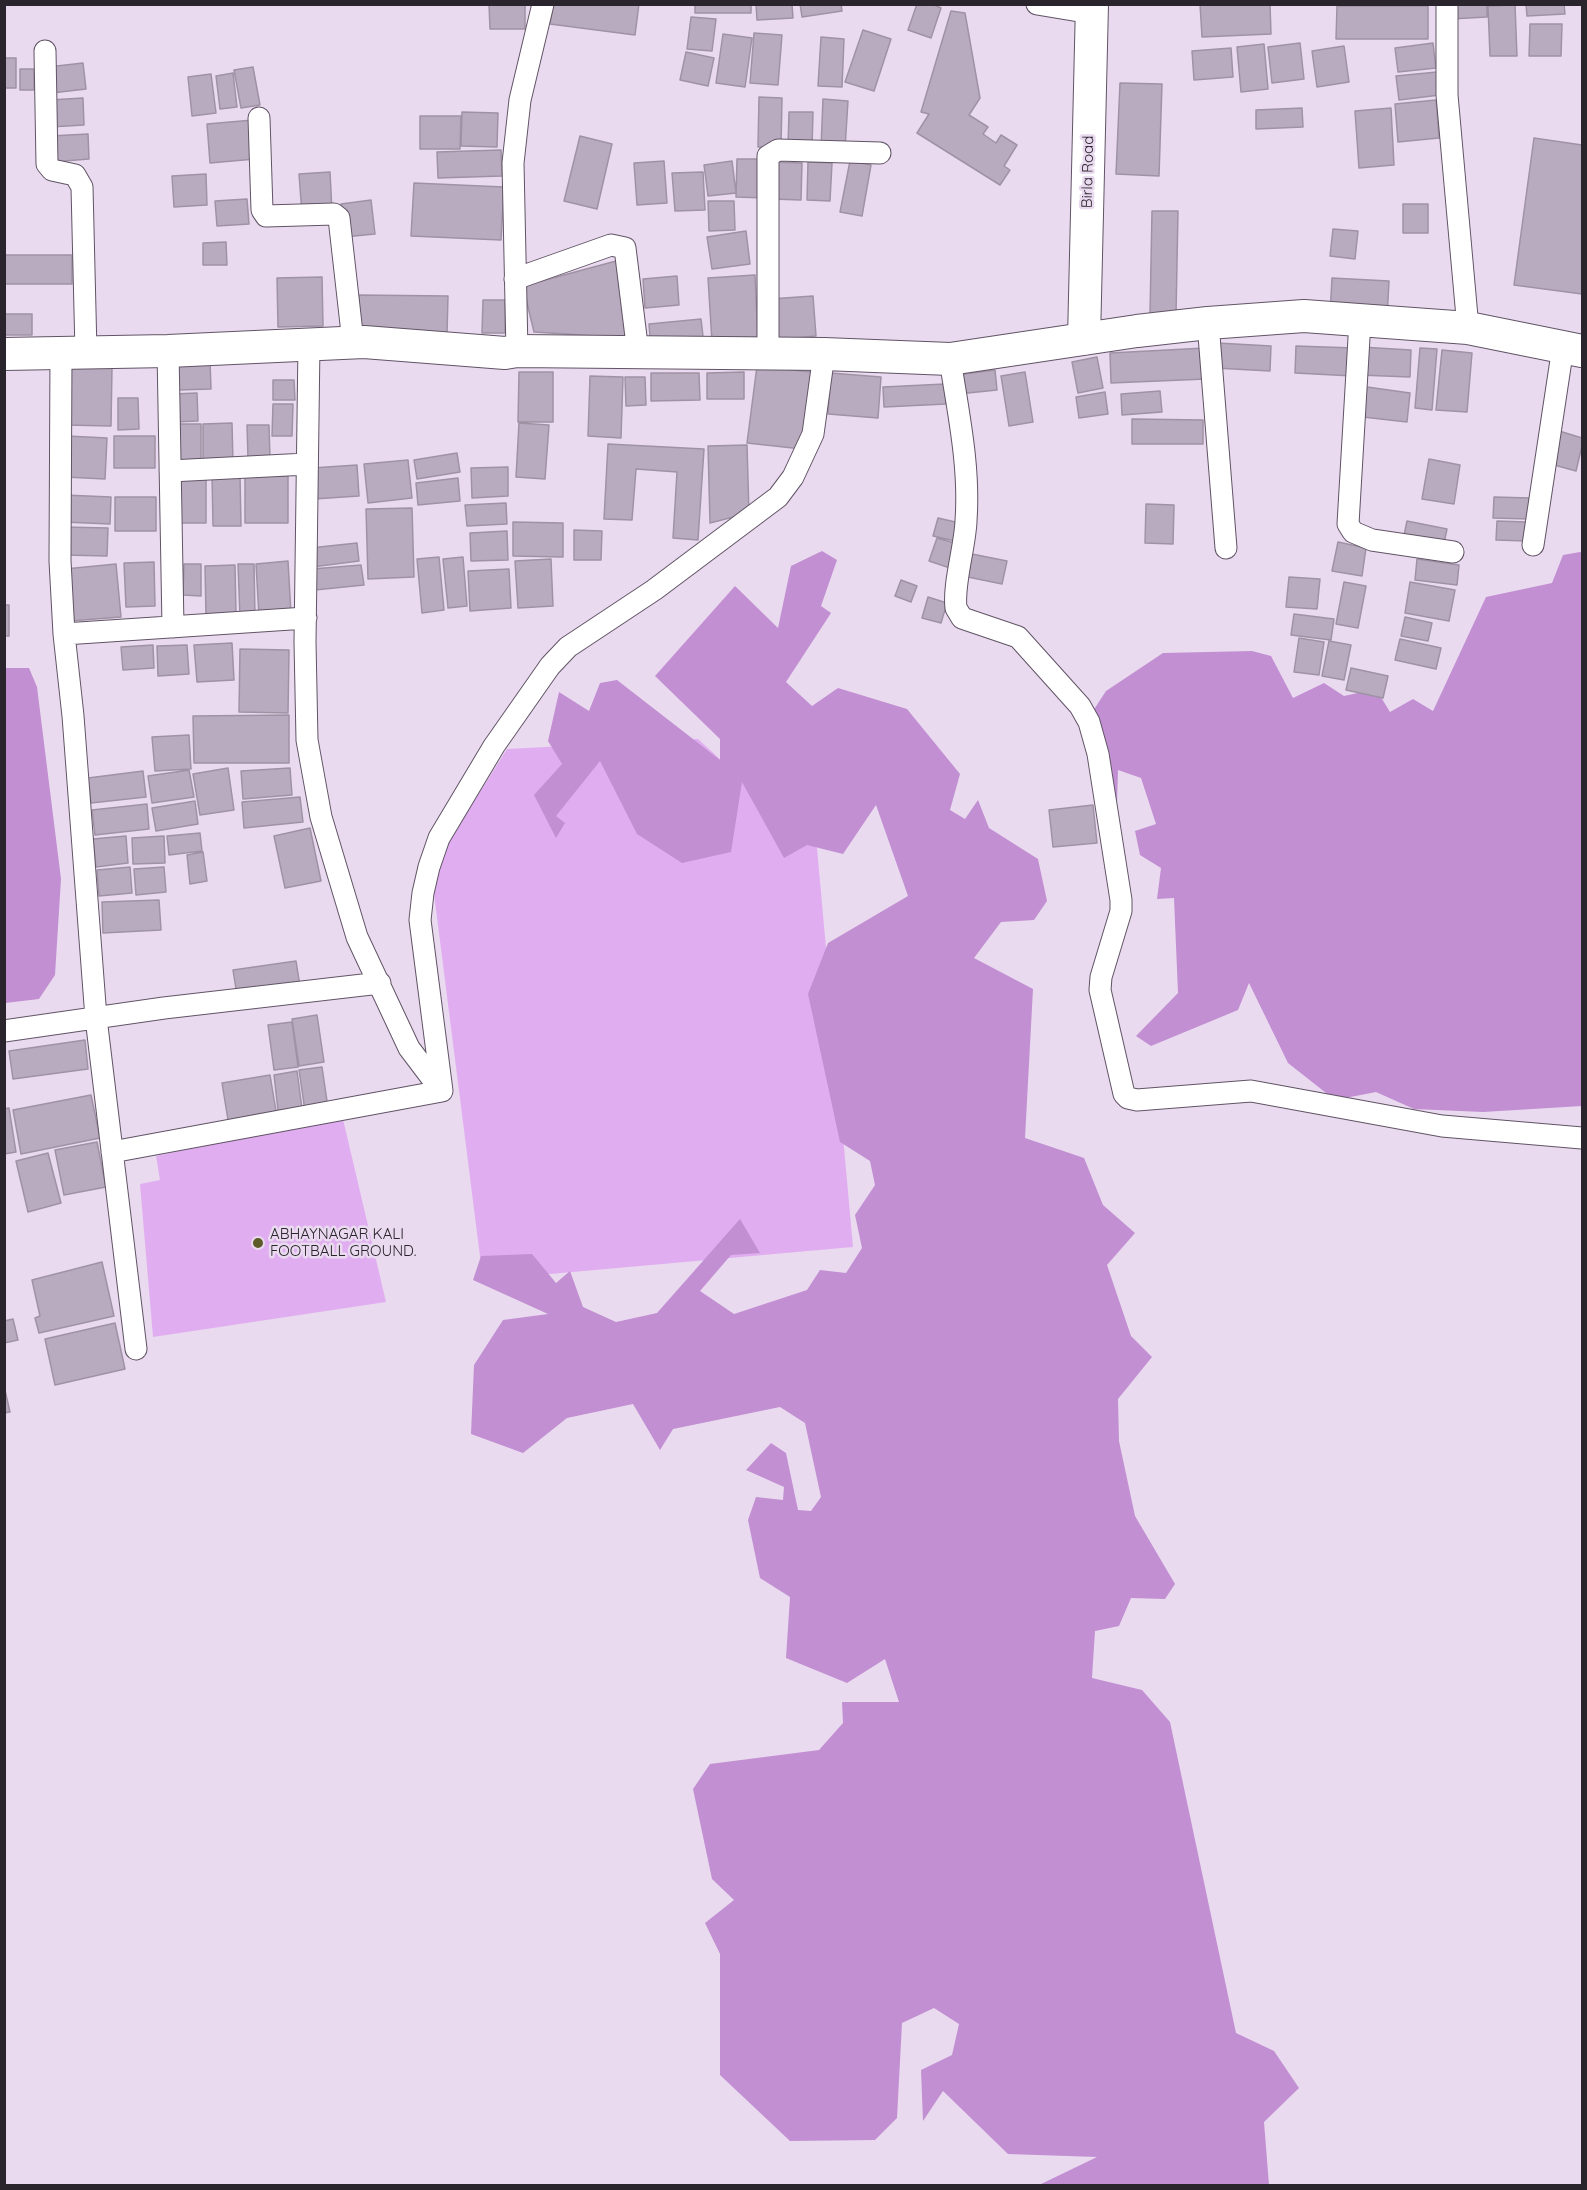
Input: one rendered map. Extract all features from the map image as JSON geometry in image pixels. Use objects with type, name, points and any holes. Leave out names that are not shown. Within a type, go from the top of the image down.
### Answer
[{"type":"main road","name":"Birla Road","points":[[1084,339],[1091,9]]},
{"type":"main road","points":[[4,354],[168,351],[353,342],[505,353],[516,351],[638,354],[824,354],[950,359],[1208,323],[1304,316],[1468,328],[1573,349]]},
{"type":"street","points":[[516,351],[513,163],[520,100],[543,4]]},
{"type":"street","points":[[1037,4],[1091,9]]},
{"type":"street","points":[[1447,4],[1447,95],[1468,328]]},
{"type":"street","points":[[45,51],[47,164],[52,170],[75,175],[82,187],[60,561],[96,1018],[136,1349]]},
{"type":"street","points":[[260,118],[262,210],[266,216],[334,214],[339,218],[353,342]]},
{"type":"street","points":[[768,354],[768,156],[778,150],[880,153]]},
{"type":"street","points":[[515,279],[611,245],[625,248],[638,354]]},
{"type":"street","points":[[1360,321],[1348,524],[1353,532],[1371,540],[1453,552]]},
{"type":"street","points":[[1208,323],[1226,548]]},
{"type":"street","points":[[309,344],[307,740],[321,817],[357,937],[410,1048],[445,1094]]},
{"type":"street","points":[[1533,545],[1573,349]]},
{"type":"street","points":[[168,351],[173,627]]},
{"type":"street","points":[[445,1094],[420,920],[429,867],[439,838],[494,746],[550,666],[568,647],[654,590],[778,497],[793,477],[813,434],[824,354]]},
{"type":"street","points":[[950,359],[966,467],[967,495],[956,608],[962,618],[1018,637],[1080,706],[1089,722],[1098,754],[1121,900],[1101,977],[1101,990],[1124,1094],[1128,1098],[1137,1100],[1251,1091],[1442,1126],[1582,1137]]},
{"type":"street","points":[[170,471],[307,464]]},
{"type":"street","points":[[64,634],[306,618]]},
{"type":"street","points":[[4,1031],[380,983]]},
{"type":"street","points":[[112,1152],[445,1094]]},
{"type":"shaded area","points":[[822,551],[837,560],[821,606],[831,613],[786,682],[812,706],[838,688],[907,709],[960,774],[950,810],[965,819],[978,800],[989,828],[1038,859],[1047,901],[1034,920],[1001,922],[974,958],[1033,989],[1025,1138],[1084,1158],[1103,1205],[1135,1233],[1107,1265],[1131,1336],[1152,1357],[1118,1399],[1119,1441],[1135,1516],[1175,1584],[1165,1599],[1131,1598],[1119,1626],[1095,1631],[1092,1678],[1142,1690],[1170,1722],[1236,2033],[1274,2051],[1299,2088],[1264,2122],[1269,2185],[1039,2185],[1097,2157],[1008,2154],[943,2091],[923,2121],[921,2070],[952,2055],[959,2024],[934,2008],[902,2023],[897,2118],[875,2140],[790,2141],[720,2075],[720,1954],[705,1923],[734,1900],[712,1879],[693,1789],[710,1764],[819,1750],[843,1723],[842,1702],[899,1702],[885,1659],[847,1683],[786,1658],[790,1597],[760,1578],[748,1520],[756,1497],[783,1500],[784,1487],[746,1470],[771,1443],[786,1453],[798,1510],[811,1511],[821,1497],[805,1423],[780,1407],[673,1429],[660,1450],[633,1404],[567,1418],[523,1453],[471,1434],[474,1365],[503,1320],[548,1314],[473,1280],[481,1256],[532,1254],[556,1283],[570,1271],[583,1307],[616,1322],[657,1313],[740,1219],[760,1253],[731,1255],[700,1291],[734,1314],[807,1290],[820,1270],[846,1273],[862,1248],[855,1215],[875,1185],[870,1161],[840,1142],[808,994],[828,943],[908,896],[876,805],[843,854],[807,845],[784,858],[742,782],[731,852],[682,863],[637,834],[600,761],[556,816],[565,823],[556,838],[534,795],[562,764],[548,741],[559,692],[589,711],[600,683],[617,680],[720,760],[720,739],[655,676],[735,586],[778,628],[791,566]]},
{"type":"shaded area","points":[[1582,553],[1582,1106],[1483,1112],[1414,1109],[1376,1092],[1335,1100],[1288,1063],[1249,983],[1238,1010],[1151,1046],[1136,1036],[1178,993],[1174,898],[1157,899],[1161,868],[1140,855],[1135,831],[1156,824],[1141,778],[1118,770],[1117,804],[1092,788],[1101,752],[1080,731],[1106,691],[1163,653],[1252,651],[1271,656],[1293,698],[1324,683],[1344,696],[1376,689],[1390,712],[1413,699],[1433,711],[1486,597],[1552,583],[1563,555]]},
{"type":"shaded area","points":[[4,668],[29,668],[37,687],[61,879],[55,975],[39,999],[5,1003]]},
{"type":"shaded area","points":[[698,739],[817,848],[853,1247],[483,1280],[431,870],[507,749]]},
{"type":"shaded area","name":"ABHAYNAGAR KALI FOOTBALL GROUND.","points":[[342,1115],[386,1302],[153,1337],[140,1184],[160,1180],[156,1156]]},
{"type":"building","points":[[489,4],[525,4],[525,29],[490,29]]},
{"type":"building","points":[[553,4],[639,4],[635,35],[550,24]]},
{"type":"building","points":[[695,4],[751,4],[751,13],[695,13]]},
{"type":"building","points":[[756,4],[792,4],[793,18],[757,20]]},
{"type":"building","points":[[800,4],[841,4],[842,11],[802,17]]},
{"type":"building","points":[[917,4],[932,4],[941,8],[931,38],[908,30]]},
{"type":"building","points":[[1200,4],[1270,4],[1271,34],[1202,37]]},
{"type":"building","points":[[1451,4],[1487,4],[1487,17],[1451,19]]},
{"type":"building","points":[[1526,4],[1564,4],[1565,14],[1527,16]]},
{"type":"building","points":[[1515,5],[1517,56],[1490,56],[1488,6]]},
{"type":"building","points":[[1337,6],[1428,6],[1428,39],[1336,39]]},
{"type":"building","points":[[951,11],[965,13],[980,98],[969,115],[988,127],[983,134],[996,143],[1001,135],[1017,145],[1004,166],[1010,170],[1000,185],[917,133],[929,114],[921,112]]},
{"type":"building","points":[[691,17],[716,19],[712,51],[687,49]]},
{"type":"building","points":[[1530,24],[1562,24],[1561,56],[1529,56]]},
{"type":"building","points":[[863,30],[891,39],[874,91],[845,82]]},
{"type":"building","points":[[754,33],[782,35],[778,85],[750,83]]},
{"type":"building","points":[[723,34],[752,38],[745,87],[716,83]]},
{"type":"building","points":[[821,37],[844,39],[842,87],[818,86]]},
{"type":"building","points":[[1300,43],[1304,79],[1272,83],[1268,47]]},
{"type":"building","points":[[1433,43],[1436,68],[1398,72],[1395,48]]},
{"type":"building","points":[[1264,44],[1268,89],[1241,92],[1237,47]]},
{"type":"building","points":[[1344,46],[1349,82],[1317,87],[1312,51]]},
{"type":"building","points":[[1231,48],[1233,77],[1194,80],[1192,51]]},
{"type":"building","points":[[686,52],[714,58],[708,86],[680,80]]},
{"type":"building","points":[[4,58],[16,58],[16,88],[4,88]]},
{"type":"building","points":[[83,63],[86,89],[52,93],[48,67]]},
{"type":"building","points":[[253,67],[260,105],[241,108],[234,70]]},
{"type":"building","points":[[20,69],[34,69],[34,90],[20,90]]},
{"type":"building","points":[[1437,72],[1440,95],[1399,100],[1396,76]]},
{"type":"building","points":[[233,73],[237,107],[220,109],[216,76]]},
{"type":"building","points":[[211,74],[216,113],[192,116],[188,77]]},
{"type":"building","points":[[1120,83],[1162,84],[1159,176],[1116,174]]},
{"type":"building","points":[[759,97],[782,98],[781,148],[758,147]]},
{"type":"building","points":[[83,98],[84,125],[50,127],[49,100]]},
{"type":"building","points":[[823,99],[848,101],[845,149],[821,148]]},
{"type":"building","points":[[1436,100],[1439,138],[1398,142],[1395,104]]},
{"type":"building","points":[[1302,108],[1303,127],[1256,129],[1256,110]]},
{"type":"building","points":[[1391,108],[1394,165],[1359,168],[1355,111]]},
{"type":"building","points":[[462,112],[498,113],[497,147],[461,146]]},
{"type":"building","points":[[789,112],[813,112],[812,148],[788,147]]},
{"type":"building","points":[[420,116],[461,116],[460,149],[420,149]]},
{"type":"building","points":[[253,120],[255,159],[210,163],[207,124]]},
{"type":"building","points":[[88,134],[89,159],[52,162],[50,136]]},
{"type":"building","points":[[580,136],[612,144],[597,209],[564,201]]},
{"type":"building","points":[[1534,138],[1582,145],[1582,294],[1514,285]]},
{"type":"building","points":[[501,150],[502,176],[438,178],[437,152]]},
{"type":"building","points":[[737,159],[767,159],[766,198],[736,197]]},
{"type":"building","points":[[664,161],[667,203],[637,205],[634,163]]},
{"type":"building","points":[[732,161],[736,193],[708,196],[704,165]]},
{"type":"building","points":[[850,161],[871,165],[862,216],[840,212]]},
{"type":"building","points":[[774,162],[802,163],[801,200],[772,199]]},
{"type":"building","points":[[808,162],[832,163],[830,201],[807,200]]},
{"type":"building","points":[[330,172],[332,211],[302,214],[299,174]]},
{"type":"building","points":[[703,172],[705,210],[675,211],[672,173]]},
{"type":"building","points":[[206,174],[207,205],[174,207],[172,176]]},
{"type":"building","points":[[414,183],[504,187],[501,240],[411,236]]},
{"type":"building","points":[[247,199],[249,224],[217,226],[215,201]]},
{"type":"building","points":[[371,200],[375,234],[344,237],[341,204]]},
{"type":"building","points":[[708,201],[734,201],[735,230],[709,231]]},
{"type":"building","points":[[1403,204],[1428,204],[1428,233],[1403,233]]},
{"type":"building","points":[[1152,211],[1178,211],[1176,315],[1150,315]]},
{"type":"building","points":[[1333,229],[1358,231],[1355,259],[1330,256]]},
{"type":"building","points":[[746,231],[750,264],[712,269],[707,237]]},
{"type":"building","points":[[226,242],[227,265],[203,265],[203,243]]},
{"type":"building","points":[[4,255],[72,255],[72,284],[4,284]]},
{"type":"building","points":[[616,261],[627,338],[534,332],[523,286]]},
{"type":"building","points":[[755,275],[758,340],[712,342],[708,278]]},
{"type":"building","points":[[677,276],[679,305],[645,308],[643,279]]},
{"type":"building","points":[[322,277],[323,326],[278,327],[277,278]]},
{"type":"building","points":[[1332,278],[1389,281],[1387,318],[1330,315]]},
{"type":"building","points":[[359,295],[448,296],[447,334],[359,333]]},
{"type":"building","points":[[813,296],[816,336],[773,340],[770,299]]},
{"type":"building","points":[[483,300],[505,300],[505,333],[482,333]]},
{"type":"building","points":[[4,314],[32,314],[32,335],[4,335]]},
{"type":"building","points":[[701,319],[704,345],[651,350],[649,324]]},
{"type":"building","points":[[1217,343],[1271,346],[1270,371],[1215,368]]},
{"type":"building","points":[[1296,346],[1354,348],[1353,376],[1295,373]]},
{"type":"building","points":[[1361,347],[1411,350],[1410,377],[1359,375]]},
{"type":"building","points":[[1205,348],[1206,379],[1111,383],[1110,353]]},
{"type":"building","points":[[1420,348],[1437,349],[1432,410],[1415,408]]},
{"type":"building","points":[[1442,350],[1472,353],[1467,412],[1436,410]]},
{"type":"building","points":[[1097,357],[1103,388],[1078,393],[1072,362]]},
{"type":"building","points":[[210,360],[211,389],[177,390],[176,361]]},
{"type":"building","points":[[757,366],[811,372],[802,449],[747,443]]},
{"type":"building","points":[[66,367],[112,368],[111,426],[65,425]]},
{"type":"building","points":[[995,370],[997,390],[958,394],[956,375]]},
{"type":"building","points":[[519,372],[553,372],[553,422],[518,422]]},
{"type":"building","points":[[744,372],[744,399],[707,399],[707,373]]},
{"type":"building","points":[[1025,372],[1033,422],[1009,426],[1001,376]]},
{"type":"building","points":[[651,373],[699,373],[700,400],[651,401]]},
{"type":"building","points":[[831,373],[881,377],[878,418],[828,414]]},
{"type":"building","points":[[590,376],[623,377],[621,438],[588,436]]},
{"type":"building","points":[[625,377],[645,377],[646,405],[626,406]]},
{"type":"building","points":[[273,380],[294,380],[295,400],[273,400]]},
{"type":"building","points":[[945,384],[946,404],[884,407],[883,387]]},
{"type":"building","points":[[1367,387],[1410,393],[1407,422],[1363,417]]},
{"type":"building","points":[[1160,391],[1162,412],[1122,415],[1121,394]]},
{"type":"building","points":[[1105,392],[1108,414],[1079,418],[1076,397]]},
{"type":"building","points":[[197,393],[198,421],[174,422],[173,394]]},
{"type":"building","points":[[118,398],[138,398],[139,429],[118,430]]},
{"type":"building","points":[[273,404],[293,404],[292,436],[272,436]]},
{"type":"building","points":[[1132,419],[1203,420],[1203,444],[1132,444]]},
{"type":"building","points":[[232,423],[233,463],[203,463],[203,424]]},
{"type":"building","points":[[519,423],[549,425],[545,479],[516,477]]},
{"type":"building","points":[[175,424],[201,424],[201,464],[175,464]]},
{"type":"building","points":[[247,425],[269,425],[270,458],[248,459]]},
{"type":"building","points":[[1556,430],[1582,438],[1576,471],[1547,463]]},
{"type":"building","points":[[67,436],[107,438],[105,479],[65,477]]},
{"type":"building","points":[[114,436],[155,436],[155,468],[114,468]]},
{"type":"building","points":[[608,444],[704,449],[698,540],[673,538],[677,472],[636,469],[632,520],[604,519]]},
{"type":"building","points":[[747,445],[749,513],[710,523],[708,446]]},
{"type":"building","points":[[457,453],[460,472],[417,479],[414,460]]},
{"type":"building","points":[[1429,459],[1460,465],[1454,504],[1422,499]]},
{"type":"building","points":[[408,460],[412,498],[368,503],[364,464]]},
{"type":"building","points":[[357,465],[359,496],[314,499],[312,468]]},
{"type":"building","points":[[508,467],[508,496],[472,498],[471,468]]},
{"type":"building","points":[[212,475],[240,475],[241,526],[213,526]]},
{"type":"building","points":[[245,476],[288,476],[288,523],[245,523]]},
{"type":"building","points":[[172,478],[206,478],[206,523],[172,523]]},
{"type":"building","points":[[458,478],[460,501],[418,505],[416,483]]},
{"type":"building","points":[[64,495],[111,497],[110,524],[63,522]]},
{"type":"building","points":[[115,497],[156,497],[156,531],[115,531]]},
{"type":"building","points":[[1494,497],[1530,498],[1530,519],[1493,518]]},
{"type":"building","points":[[506,503],[507,524],[467,526],[465,505]]},
{"type":"building","points":[[1146,504],[1174,505],[1173,544],[1145,543]]},
{"type":"building","points":[[412,508],[414,577],[368,579],[366,509]]},
{"type":"building","points":[[938,518],[964,524],[960,542],[933,536]]},
{"type":"building","points":[[1407,521],[1447,529],[1443,548],[1403,540]]},
{"type":"building","points":[[1497,521],[1527,522],[1526,541],[1496,540]]},
{"type":"building","points":[[513,522],[563,523],[563,557],[513,556]]},
{"type":"building","points":[[64,527],[108,528],[107,556],[64,555]]},
{"type":"building","points":[[574,530],[602,531],[601,560],[574,560]]},
{"type":"building","points":[[507,531],[508,560],[471,561],[470,533]]},
{"type":"building","points":[[937,538],[958,544],[950,568],[929,561]]},
{"type":"building","points":[[1338,542],[1366,548],[1362,576],[1332,571]]},
{"type":"building","points":[[357,543],[359,561],[312,567],[310,548]]},
{"type":"building","points":[[967,553],[1007,561],[1002,584],[963,576]]},
{"type":"building","points":[[439,557],[444,610],[422,613],[417,559]]},
{"type":"building","points":[[463,557],[467,606],[448,608],[443,559]]},
{"type":"building","points":[[551,559],[553,606],[518,608],[515,561]]},
{"type":"building","points":[[1417,559],[1459,565],[1457,585],[1415,580]]},
{"type":"building","points":[[288,561],[291,614],[259,616],[256,564]]},
{"type":"building","points":[[154,562],[155,606],[126,607],[124,563]]},
{"type":"building","points":[[116,564],[121,617],[70,621],[65,569]]},
{"type":"building","points":[[184,564],[201,564],[201,596],[183,595]]},
{"type":"building","points":[[238,564],[254,564],[255,617],[240,617]]},
{"type":"building","points":[[235,565],[236,615],[206,616],[205,566]]},
{"type":"building","points":[[361,565],[364,585],[315,590],[312,569]]},
{"type":"building","points":[[509,569],[511,608],[470,611],[468,571]]},
{"type":"building","points":[[1289,577],[1320,579],[1317,609],[1286,607]]},
{"type":"building","points":[[901,580],[917,586],[911,602],[895,596]]},
{"type":"building","points":[[1344,582],[1366,586],[1358,628],[1336,624]]},
{"type":"building","points":[[1410,582],[1455,590],[1449,621],[1405,613]]},
{"type":"building","points":[[928,597],[947,603],[941,623],[922,618]]},
{"type":"building","points":[[4,605],[9,605],[9,636],[4,636]]},
{"type":"building","points":[[1294,614],[1334,619],[1331,640],[1291,635]]},
{"type":"building","points":[[1405,617],[1432,623],[1428,641],[1401,636]]},
{"type":"building","points":[[1299,638],[1324,642],[1319,675],[1294,672]]},
{"type":"building","points":[[1400,639],[1441,648],[1436,669],[1395,660]]},
{"type":"building","points":[[1329,641],[1351,645],[1344,680],[1322,676]]},
{"type":"building","points":[[232,643],[234,680],[197,682],[194,645]]},
{"type":"building","points":[[153,645],[154,668],[123,670],[121,647]]},
{"type":"building","points":[[187,645],[189,674],[158,676],[157,646]]},
{"type":"building","points":[[240,649],[289,650],[288,713],[239,712]]},
{"type":"building","points":[[1351,668],[1388,676],[1383,698],[1346,690]]},
{"type":"building","points":[[289,715],[289,763],[194,763],[193,716]]},
{"type":"building","points":[[189,735],[191,769],[155,771],[152,737]]},
{"type":"building","points":[[228,768],[234,810],[200,815],[193,774]]},
{"type":"building","points":[[290,768],[292,795],[243,799],[241,771]]},
{"type":"building","points":[[189,770],[194,797],[152,803],[148,776]]},
{"type":"building","points":[[143,771],[146,797],[91,803],[88,778]]},
{"type":"building","points":[[300,797],[303,822],[244,828],[242,802]]},
{"type":"building","points":[[195,801],[198,824],[156,831],[152,808]]},
{"type":"building","points":[[147,804],[149,829],[95,835],[92,810]]},
{"type":"building","points":[[1093,805],[1097,843],[1053,847],[1049,810]]},
{"type":"building","points":[[310,828],[321,881],[285,888],[274,836]]},
{"type":"building","points":[[200,833],[202,851],[169,855],[167,836]]},
{"type":"building","points":[[126,836],[128,863],[96,867],[93,839]]},
{"type":"building","points":[[164,836],[165,863],[133,864],[132,838]]},
{"type":"building","points":[[203,852],[207,881],[190,884],[187,855]]},
{"type":"building","points":[[130,867],[132,893],[99,896],[97,870]]},
{"type":"building","points":[[164,867],[166,892],[136,895],[134,869]]},
{"type":"building","points":[[159,900],[161,930],[103,933],[102,902]]},
{"type":"building","points":[[296,961],[300,986],[237,995],[233,970]]},
{"type":"building","points":[[317,1015],[324,1062],[299,1066],[292,1019]]},
{"type":"building","points":[[292,1022],[298,1067],[274,1070],[268,1025]]},
{"type":"building","points":[[85,1040],[88,1069],[13,1079],[9,1051]]},
{"type":"building","points":[[322,1067],[328,1108],[305,1111],[299,1070]]},
{"type":"building","points":[[297,1071],[303,1116],[279,1119],[274,1075]]},
{"type":"building","points":[[270,1075],[276,1111],[228,1120],[222,1083]]},
{"type":"building","points":[[91,1095],[100,1138],[21,1154],[13,1110]]},
{"type":"building","points":[[9,1108],[16,1152],[4,1154],[4,1109]]},
{"type":"building","points":[[97,1142],[106,1187],[64,1195],[55,1150]]},
{"type":"building","points":[[48,1153],[61,1203],[28,1212],[16,1161]]},
{"type":"building","points":[[102,1262],[114,1316],[39,1333],[35,1318],[40,1316],[32,1280]]},
{"type":"building","points":[[13,1319],[18,1340],[4,1343],[4,1321]]},
{"type":"building","points":[[115,1323],[125,1369],[55,1385],[45,1339]]},
{"type":"building","points":[[4,1386],[10,1412],[4,1413]]},
{"type":"place","name":"ABHAYNAGAR KALI FOOTBALL GROUND.","points":[[258,1243]]}]
